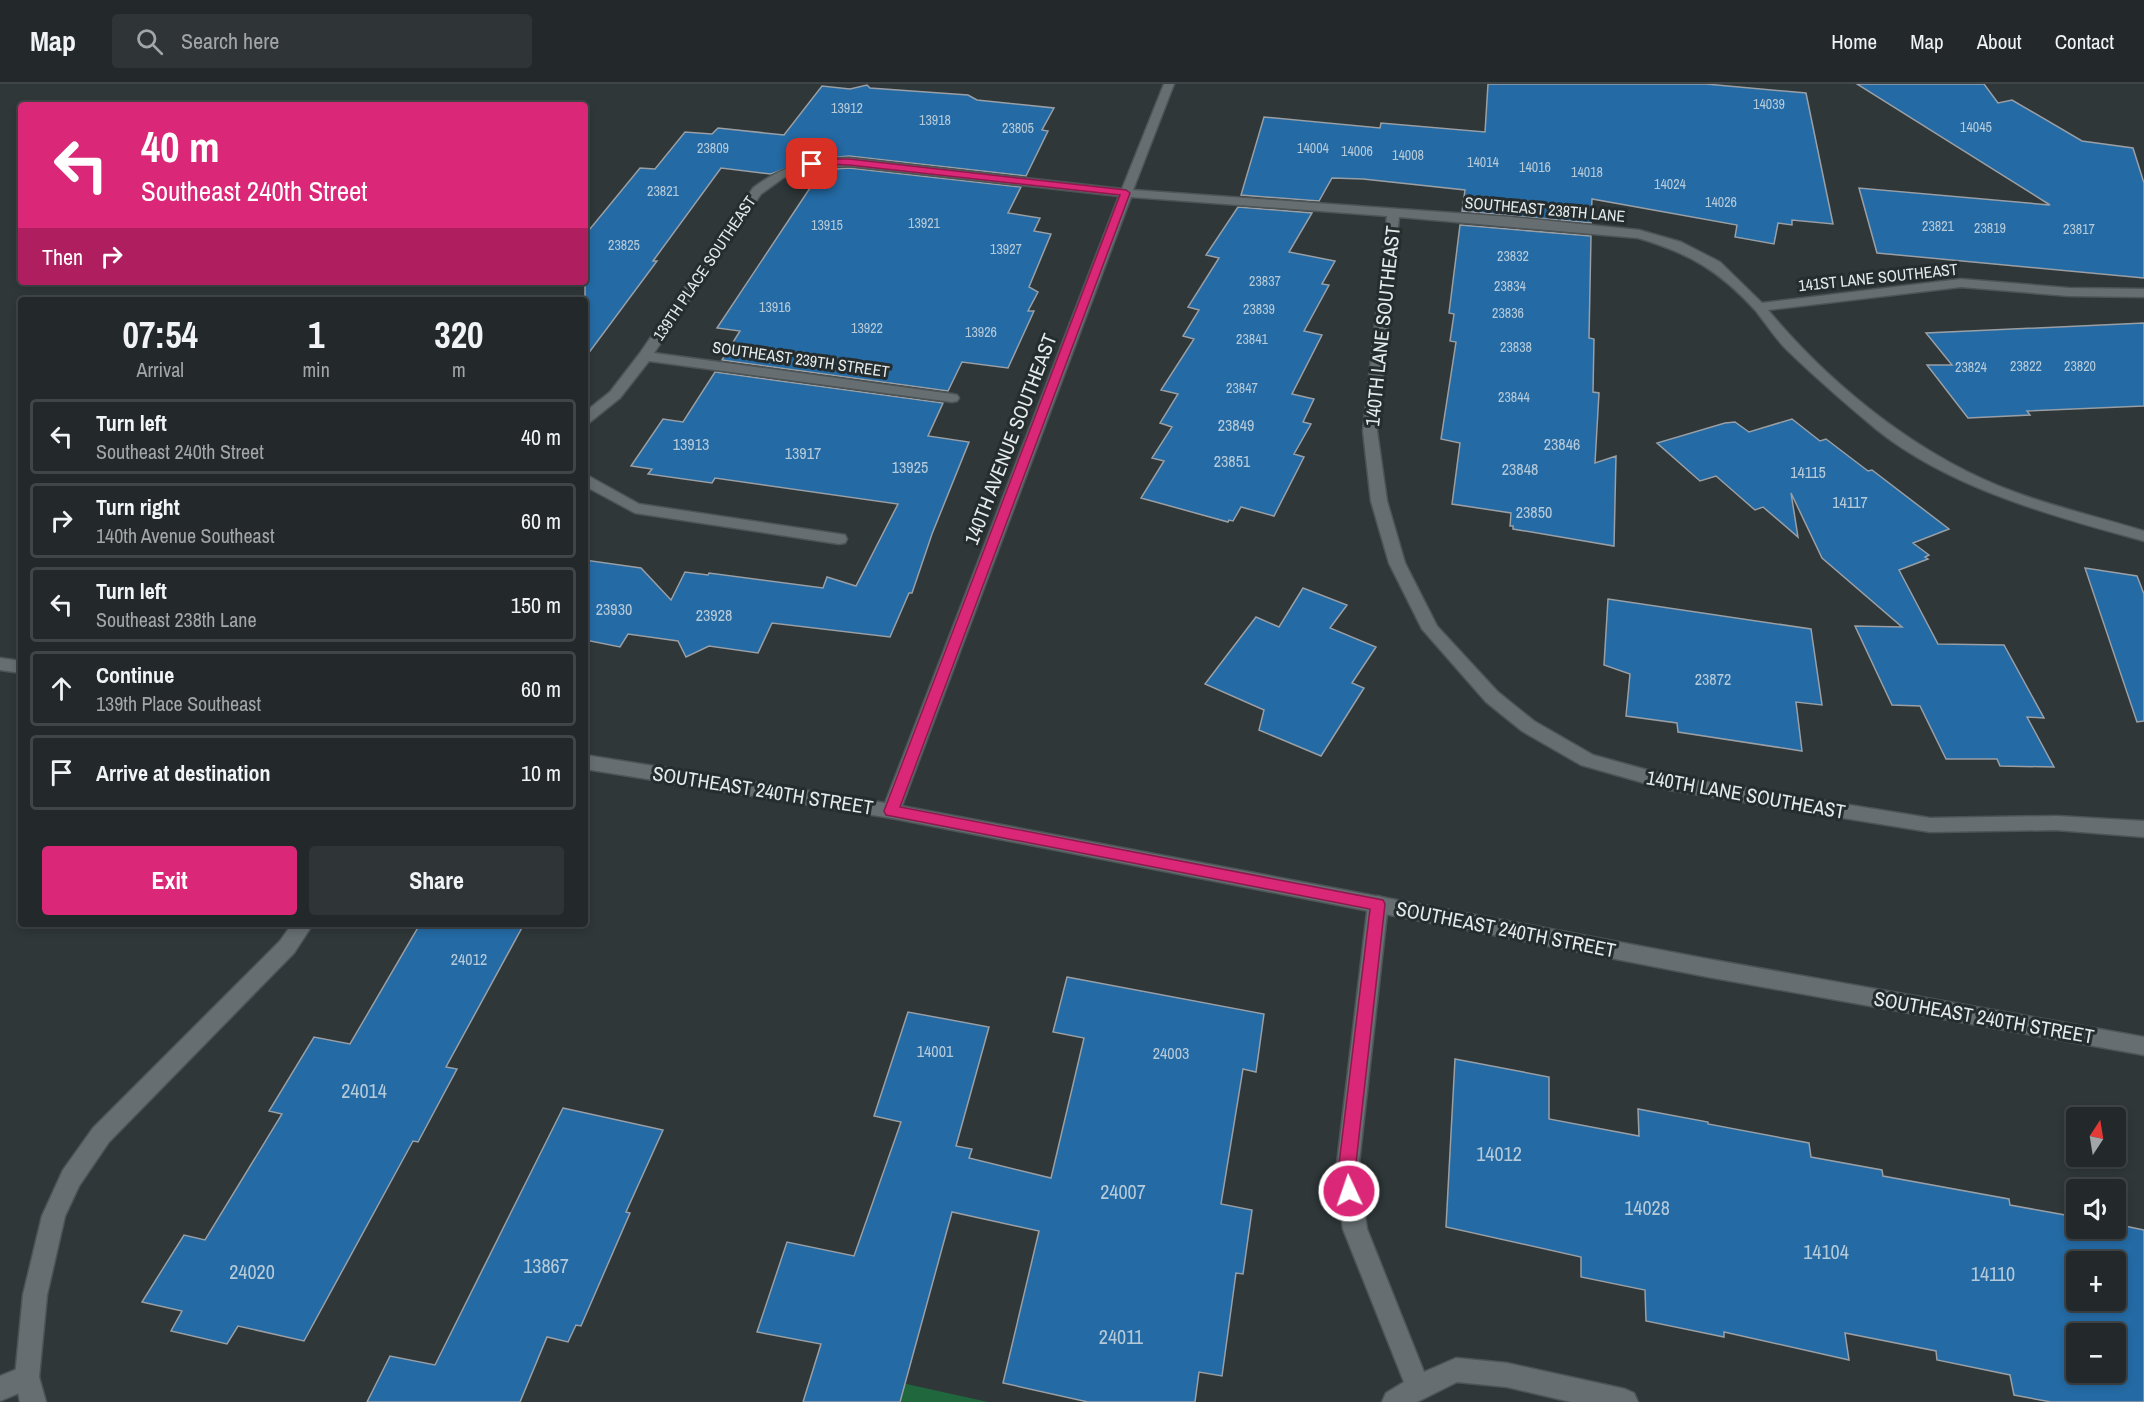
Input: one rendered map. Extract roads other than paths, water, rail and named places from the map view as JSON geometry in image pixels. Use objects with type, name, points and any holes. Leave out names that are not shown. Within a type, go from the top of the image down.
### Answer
[{"type":"street","name":"140TH AVENUE SOUTHEAST","points":[[891,811],[1169,84]]},
{"type":"street","name":"139TH PLACE SOUTHEAST","points":[[588,417],[615,395],[645,356],[757,191],[777,175],[800,166],[824,161],[849,162]]},
{"type":"street","name":"SOUTHEAST 238TH LANE","points":[[849,162],[1126,193],[1511,221],[1639,234],[1677,245],[1715,266],[1759,307],[1791,346],[1874,420],[1940,463],[2010,496],[2144,536]]},
{"type":"street","name":"140TH LANE SOUTHEAST","points":[[1393,213],[1370,431],[1379,501],[1397,562],[1430,629],[1492,697],[1528,726],[1587,759],[1669,783],[1930,825],[2056,823],[2144,829]]},
{"type":"street","name":"141ST LANE SOUTHEAST","points":[[1759,307],[1961,283],[2069,292],[2144,293]]},
{"type":"street","name":"SOUTHEAST 239TH STREET","points":[[645,356],[952,398]]},
{"type":"street","points":[[588,481],[635,508],[839,539]]},
{"type":"street","points":[[0,664],[18,667]]},
{"type":"street","name":"SOUTHEAST 240TH STREET","points":[[588,762],[891,811],[1696,965],[2144,1046]]},
{"type":"street","points":[[1378,904],[1347,1172],[1354,1229],[1418,1387]]},
{"type":"street","points":[[33,1402],[27,1377],[35,1295],[54,1216],[71,1178],[101,1135],[287,947],[301,927]]},
{"type":"street","points":[[1395,1402],[1418,1387],[1456,1370],[1508,1375],[1625,1402]]},
{"type":"street","points":[[0,1389],[27,1377]]}]
